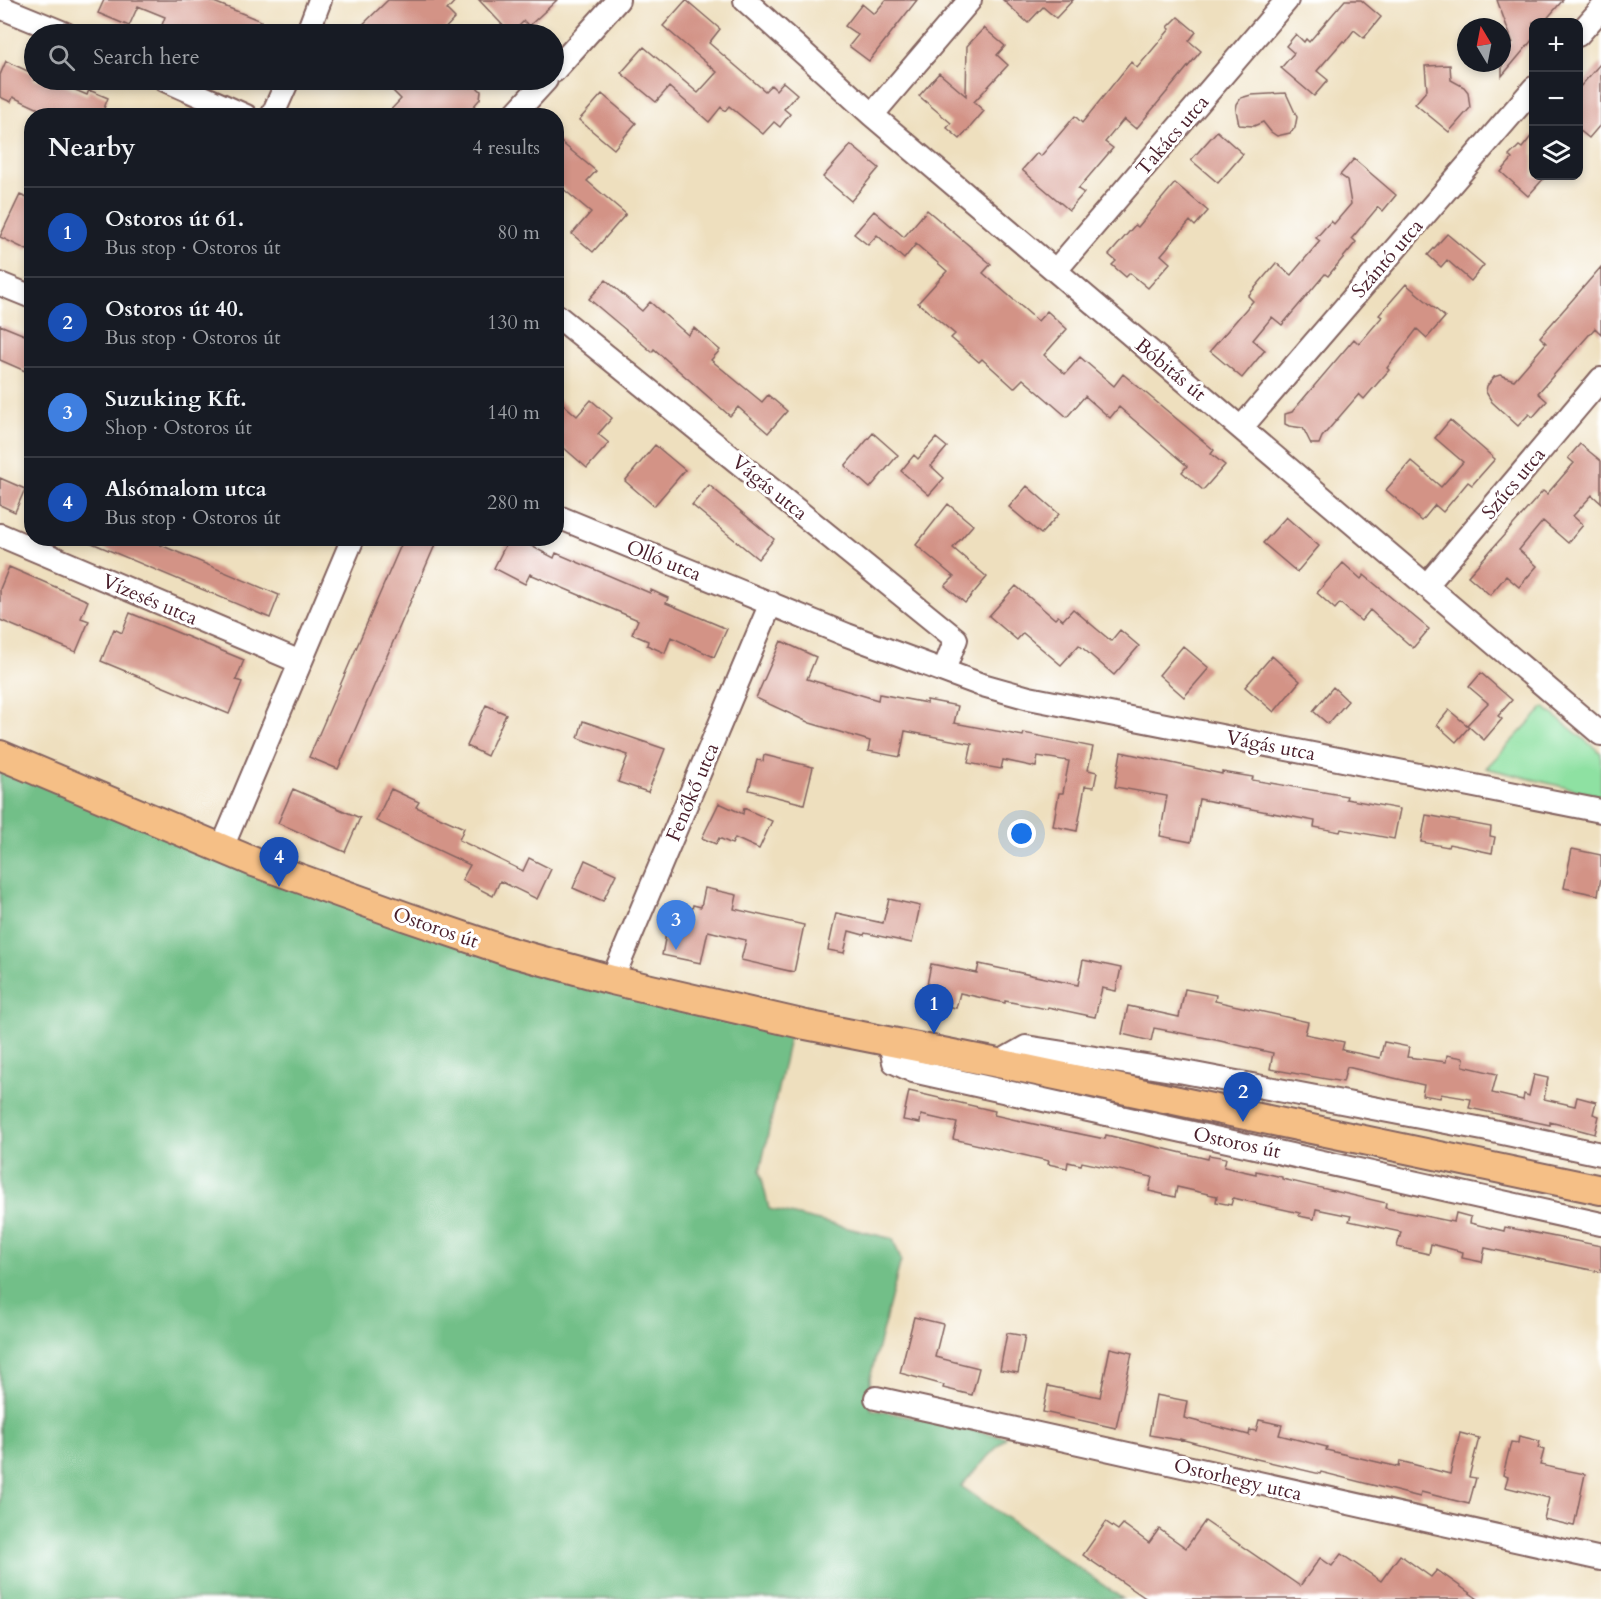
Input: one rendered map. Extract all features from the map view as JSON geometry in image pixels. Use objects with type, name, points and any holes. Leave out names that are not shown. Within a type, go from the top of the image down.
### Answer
[{"type":"main road","name":"Ostoros út","points":[[0,755],[221,850],[507,951],[612,980],[806,1025],[998,1063],[1601,1190]]},
{"type":"street","points":[[311,24],[320,0]]},
{"type":"street","points":[[564,60],[618,0]]},
{"type":"street","name":"Bóbitás út","points":[[745,0],[872,115],[1601,734]]},
{"type":"street","points":[[872,115],[970,0]]},
{"type":"street","name":"Takács utca","points":[[1056,270],[1287,0]]},
{"type":"street","points":[[0,7],[42,24]]},
{"type":"street","points":[[1583,29],[1601,9]]},
{"type":"street","points":[[188,90],[228,108]]},
{"type":"street","points":[[276,108],[284,90]]},
{"type":"street","points":[[520,108],[537,90]]},
{"type":"street","name":"Szántó utca","points":[[1241,428],[1529,93]]},
{"type":"street","points":[[0,284],[24,294]]},
{"type":"street","name":"Vágás utca","points":[[564,321],[956,639],[944,670]]},
{"type":"street","name":"Szűcs utca","points":[[1426,586],[1601,379]]},
{"type":"street","name":"Olló utca","points":[[564,519],[771,603]]},
{"type":"street","name":"Vízesés utca","points":[[0,535],[24,545]]},
{"type":"street","name":"Vízesés utca","points":[[26,546],[300,662]]},
{"type":"street","points":[[221,850],[350,546]]},
{"type":"street","name":"Vágás utca","points":[[771,603],[847,635],[979,684],[1029,698],[1601,811]]},
{"type":"street","name":"Fenőkő utca","points":[[612,980],[771,603]]},
{"type":"street","name":"Ostoros út","points":[[890,1042],[894,1062],[913,1071],[1601,1224]]},
{"type":"street","points":[[998,1063],[1026,1047],[1184,1072],[1601,1154]]},
{"type":"street","points":[[1294,1155],[1301,1127]]},
{"type":"street","points":[[1409,1180],[1416,1151]]},
{"type":"street","name":"Ostorhegy utca","points":[[876,1398],[1601,1560]]},
{"type":"green space","points":[[1544,707],[1601,753],[1601,796],[1486,768]]},
{"type":"green space","points":[[0,763],[217,856],[791,1029],[760,1171],[769,1209],[893,1239],[901,1260],[870,1378],[871,1409],[1006,1437],[961,1486],[1123,1599],[0,1599]]},
{"type":"building","points":[[104,0],[209,0],[261,21],[260,24],[162,24],[165,17],[138,6],[130,24],[124,24],[98,13]]},
{"type":"building","points":[[388,0],[456,0],[447,10],[455,18],[449,24],[363,24]]},
{"type":"building","points":[[479,0],[557,0],[531,24],[524,21],[521,24],[502,24]]},
{"type":"building","points":[[686,0],[720,29],[709,43],[765,91],[771,85],[776,90],[783,82],[797,94],[784,109],[790,114],[780,127],[774,122],[763,134],[729,106],[725,111],[721,107],[709,122],[669,87],[656,102],[621,73],[644,47],[698,93],[717,72],[663,26]]},
{"type":"building","points":[[886,0],[917,0],[869,61],[849,46],[858,35],[845,26],[862,4],[874,14]]},
{"type":"building","points":[[1003,0],[1073,0],[1056,18],[1043,7],[1028,23]]},
{"type":"building","points":[[1345,0],[1361,0],[1381,17],[1364,38],[1354,30],[1317,71],[1328,80],[1314,96],[1281,68],[1294,53],[1286,46],[1296,34],[1304,42],[1306,39],[1309,42]]},
{"type":"building","points":[[1497,0],[1563,0],[1547,18],[1529,18],[1529,44],[1511,65],[1511,41],[1513,43],[1511,18],[1504,18]]},
{"type":"building","points":[[1178,17],[1196,32],[1189,41],[1201,51],[1136,129],[1124,119],[1105,142],[1113,148],[1078,189],[1084,193],[1069,210],[1022,170],[1037,153],[1041,156],[1075,116],[1082,123],[1131,62],[1137,68]]},
{"type":"building","points":[[984,28],[1005,46],[997,55],[1008,65],[974,102],[984,111],[960,139],[947,128],[951,123],[919,96],[939,73],[966,96],[967,46]]},
{"type":"building","points":[[6,61],[24,69],[24,90],[75,90],[87,95],[89,90],[108,98],[104,108],[37,108],[13,97],[11,102],[0,97],[0,75]]},
{"type":"building","points":[[1601,63],[1601,124],[1589,138],[1583,133],[1583,83]]},
{"type":"building","points":[[1450,65],[1451,80],[1468,92],[1470,108],[1449,132],[1415,104],[1427,90],[1425,66]]},
{"type":"building","points":[[392,90],[481,91],[480,99],[474,108],[393,108],[401,99]]},
{"type":"building","points":[[1286,93],[1297,117],[1295,128],[1290,133],[1277,136],[1263,122],[1254,126],[1239,125],[1236,110],[1241,98],[1251,95]]},
{"type":"building","points":[[602,94],[636,123],[614,149],[579,120]]},
{"type":"building","points":[[1217,131],[1243,154],[1218,183],[1191,160]]},
{"type":"building","points":[[1529,139],[1529,180],[1542,180],[1528,196],[1501,172],[1512,159],[1509,156],[1519,146],[1522,148]]},
{"type":"building","points":[[564,145],[596,171],[587,181],[626,214],[593,252],[572,234],[591,212],[564,190]]},
{"type":"building","points":[[851,145],[879,168],[851,201],[823,177]]},
{"type":"building","points":[[1354,159],[1396,195],[1383,211],[1378,207],[1352,238],[1356,242],[1328,276],[1325,274],[1282,325],[1272,317],[1253,340],[1265,350],[1242,378],[1210,351],[1253,301],[1248,296],[1276,263],[1291,275],[1320,241],[1316,238],[1331,221],[1334,224],[1351,204],[1347,180],[1340,175]]},
{"type":"building","points":[[1175,183],[1208,211],[1195,226],[1190,221],[1161,255],[1170,263],[1148,288],[1130,273],[1126,277],[1112,265],[1116,261],[1109,255],[1135,225],[1138,227]]},
{"type":"building","points":[[20,195],[24,197],[24,249],[0,237]]},
{"type":"building","points":[[927,210],[991,264],[983,273],[1038,321],[1047,311],[1067,329],[1044,355],[1065,374],[1080,357],[1114,386],[1123,374],[1214,450],[1211,454],[1225,465],[1203,490],[1182,472],[1187,466],[1119,407],[1110,418],[1085,396],[1067,417],[1023,379],[1014,388],[982,359],[979,362],[951,338],[955,334],[918,303],[947,271],[916,244],[904,259],[877,235],[868,245],[854,234],[874,211],[904,237]]},
{"type":"building","points":[[1447,234],[1484,265],[1471,281],[1447,260],[1441,267],[1428,255]]},
{"type":"building","points":[[1601,267],[1601,334],[1595,328],[1538,393],[1547,401],[1533,417],[1529,414],[1518,426],[1492,402],[1486,392],[1487,386],[1494,377],[1500,375],[1514,380],[1546,343],[1540,337]]},
{"type":"building","points":[[606,280],[642,311],[650,302],[688,335],[694,328],[720,350],[711,360],[762,402],[768,395],[787,411],[768,433],[738,407],[730,416],[654,349],[652,352],[589,299]]},
{"type":"building","points":[[1406,284],[1445,317],[1427,338],[1417,329],[1387,368],[1389,370],[1364,399],[1359,394],[1322,437],[1319,444],[1311,444],[1303,428],[1285,424],[1285,414],[1292,412],[1354,339],[1359,344],[1382,317],[1379,315]]},
{"type":"building","points":[[0,325],[24,335],[24,370],[0,360]]},
{"type":"building","points":[[591,400],[612,418],[598,434],[609,443],[587,468],[564,448],[564,405],[577,416]]},
{"type":"building","points":[[1450,420],[1495,459],[1472,485],[1468,482],[1443,512],[1435,505],[1422,521],[1386,490],[1411,461],[1441,487],[1463,462],[1435,438]]},
{"type":"building","points":[[873,433],[898,455],[870,488],[845,466]]},
{"type":"building","points":[[936,438],[947,447],[931,466],[944,478],[929,495],[901,471],[914,455],[918,459]]},
{"type":"building","points":[[1580,444],[1601,461],[1601,503],[1592,495],[1573,516],[1583,525],[1568,543],[1543,521],[1519,550],[1537,566],[1519,587],[1506,576],[1490,595],[1468,576],[1543,491],[1547,494],[1574,463],[1568,458]]},
{"type":"building","points":[[655,445],[685,470],[654,506],[625,481]]},
{"type":"building","points":[[0,478],[24,489],[15,512],[0,505]]},
{"type":"building","points":[[709,485],[774,539],[758,559],[692,505]]},
{"type":"building","points":[[1027,486],[1059,514],[1041,534],[1009,507]]},
{"type":"building","points":[[948,504],[973,525],[953,548],[987,577],[965,603],[945,586],[954,577],[916,545]]},
{"type":"building","points":[[1286,517],[1319,546],[1297,572],[1263,543]]},
{"type":"building","points":[[99,546],[163,546],[279,595],[270,618]]},
{"type":"building","points":[[401,546],[435,546],[338,769],[309,757]]},
{"type":"building","points":[[505,546],[531,546],[554,558],[556,553],[650,593],[651,590],[668,598],[666,603],[727,629],[714,657],[671,637],[665,653],[647,645],[648,641],[632,634],[638,620],[530,574],[525,584],[494,568]]},
{"type":"building","points":[[1343,563],[1361,579],[1364,575],[1429,629],[1413,648],[1370,610],[1361,621],[1340,603],[1335,609],[1317,593]]},
{"type":"building","points":[[9,567],[88,601],[81,618],[89,621],[76,652],[0,620],[0,589]]},
{"type":"building","points":[[1016,586],[1055,619],[1058,616],[1063,620],[1073,609],[1111,641],[1120,630],[1139,646],[1114,675],[1079,645],[1061,665],[1023,633],[1017,640],[989,616]]},
{"type":"building","points":[[130,613],[244,660],[236,680],[242,682],[229,714],[101,661],[114,629],[122,633]]},
{"type":"building","points":[[781,641],[816,657],[807,679],[878,700],[879,694],[958,706],[954,723],[1023,736],[1024,733],[1093,747],[1088,770],[1097,772],[1094,787],[1085,786],[1077,831],[1053,826],[1059,793],[1063,793],[1069,761],[1038,756],[1036,767],[1003,760],[1001,769],[968,763],[972,744],[905,731],[900,757],[868,751],[870,741],[810,723],[756,698]]},
{"type":"building","points":[[1183,646],[1209,668],[1184,697],[1159,675]]},
{"type":"building","points":[[1272,656],[1300,681],[1274,712],[1245,687]]},
{"type":"building","points":[[1481,673],[1512,700],[1498,716],[1502,719],[1484,740],[1467,725],[1488,703],[1469,687]]},
{"type":"building","points":[[1333,687],[1348,701],[1328,724],[1313,711]]},
{"type":"building","points":[[486,705],[506,714],[487,756],[467,746]]},
{"type":"building","points":[[1449,710],[1469,727],[1456,742],[1437,725]]},
{"type":"building","points":[[583,721],[665,749],[648,792],[618,782],[628,755],[578,738]]},
{"type":"building","points":[[1121,752],[1222,774],[1222,772],[1253,777],[1252,780],[1347,796],[1346,799],[1400,809],[1394,839],[1341,829],[1340,832],[1314,827],[1315,821],[1199,799],[1191,842],[1160,836],[1167,796],[1115,787]]},
{"type":"building","points":[[764,755],[813,767],[804,804],[749,790],[757,760],[763,761]]},
{"type":"building","points":[[293,789],[360,818],[345,852],[278,823]]},
{"type":"building","points":[[391,789],[419,802],[416,807],[464,828],[459,840],[523,871],[529,858],[551,869],[537,899],[500,881],[493,896],[462,880],[470,865],[376,821]]},
{"type":"building","points":[[719,803],[743,814],[744,808],[772,821],[759,849],[735,838],[732,844],[719,838],[716,844],[702,838]]},
{"type":"building","points":[[1426,815],[1491,827],[1490,836],[1495,837],[1492,853],[1449,844],[1448,847],[1421,842]]},
{"type":"building","points":[[1572,849],[1601,855],[1598,895],[1564,888]]},
{"type":"building","points":[[585,860],[616,874],[603,901],[573,888]]},
{"type":"building","points":[[705,888],[737,895],[734,909],[804,925],[794,972],[741,960],[746,940],[708,931],[701,963],[662,955],[668,923],[688,927],[693,905],[701,907]]},
{"type":"building","points":[[889,899],[920,906],[912,943],[849,931],[844,953],[828,950],[836,913],[883,923]]},
{"type":"building","points":[[1083,960],[1121,968],[1116,991],[1102,988],[1095,1017],[1048,1007],[1047,1009],[1005,1001],[1005,1003],[960,993],[956,1008],[924,1001],[931,964],[977,973],[979,964],[1078,985]]},
{"type":"building","points":[[1185,989],[1216,995],[1215,1001],[1308,1022],[1305,1034],[1344,1042],[1342,1050],[1380,1058],[1384,1042],[1409,1047],[1407,1057],[1446,1062],[1447,1055],[1464,1058],[1463,1066],[1497,1074],[1492,1093],[1523,1100],[1524,1094],[1529,1096],[1534,1075],[1548,1078],[1544,1099],[1575,1106],[1577,1097],[1596,1102],[1593,1114],[1599,1116],[1595,1134],[1550,1122],[1550,1125],[1469,1108],[1471,1099],[1441,1094],[1440,1098],[1422,1095],[1424,1085],[1347,1067],[1343,1082],[1270,1069],[1273,1053],[1207,1038],[1154,1028],[1151,1041],[1122,1034],[1128,1006],[1179,1017]]},
{"type":"building","points":[[909,1091],[995,1111],[994,1115],[1056,1129],[1105,1139],[1106,1135],[1208,1159],[1209,1155],[1226,1158],[1224,1167],[1256,1174],[1256,1171],[1386,1203],[1385,1208],[1454,1222],[1456,1213],[1471,1217],[1470,1223],[1504,1231],[1505,1227],[1601,1246],[1601,1272],[1485,1248],[1482,1262],[1462,1258],[1463,1252],[1431,1244],[1429,1254],[1397,1247],[1401,1232],[1349,1221],[1351,1216],[1316,1209],[1314,1219],[1299,1216],[1300,1213],[1233,1198],[1231,1205],[1216,1202],[1217,1196],[1177,1187],[1175,1197],[1149,1191],[1152,1177],[1082,1162],[1081,1165],[1068,1162],[1067,1168],[1048,1164],[1049,1161],[953,1139],[957,1123],[921,1115],[920,1123],[903,1120]]},
{"type":"building","points":[[914,1317],[943,1324],[935,1357],[979,1368],[972,1395],[900,1373]]},
{"type":"building","points":[[1007,1333],[1025,1336],[1018,1373],[1000,1370]]},
{"type":"building","points":[[1110,1348],[1132,1353],[1116,1428],[1043,1412],[1048,1386],[1100,1397]]},
{"type":"building","points":[[1156,1395],[1187,1401],[1184,1418],[1249,1435],[1250,1430],[1256,1431],[1259,1420],[1282,1425],[1279,1435],[1327,1447],[1326,1450],[1399,1467],[1400,1461],[1450,1474],[1460,1433],[1479,1438],[1469,1477],[1476,1478],[1469,1504],[1421,1492],[1420,1497],[1180,1439],[1149,1435]]},
{"type":"building","points":[[1519,1436],[1540,1441],[1538,1448],[1544,1450],[1540,1465],[1585,1474],[1574,1526],[1544,1519],[1549,1498],[1505,1487],[1508,1477],[1503,1475],[1511,1442],[1518,1443]]},
{"type":"building","points":[[1205,1521],[1300,1586],[1320,1558],[1332,1566],[1341,1554],[1381,1581],[1400,1555],[1431,1577],[1437,1570],[1478,1599],[1147,1599],[1083,1555],[1106,1522],[1118,1530],[1123,1524],[1149,1543],[1159,1529],[1186,1548]]},
{"type":"place","name":"Alsómalom utca","points":[[279,887]]},
{"type":"place","name":"Suzuking Kft.","points":[[676,950]]},
{"type":"place","name":"Ostoros út 61.","points":[[934,1034]]},
{"type":"place","name":"Ostoros út 40.","points":[[1243,1122]]}]
